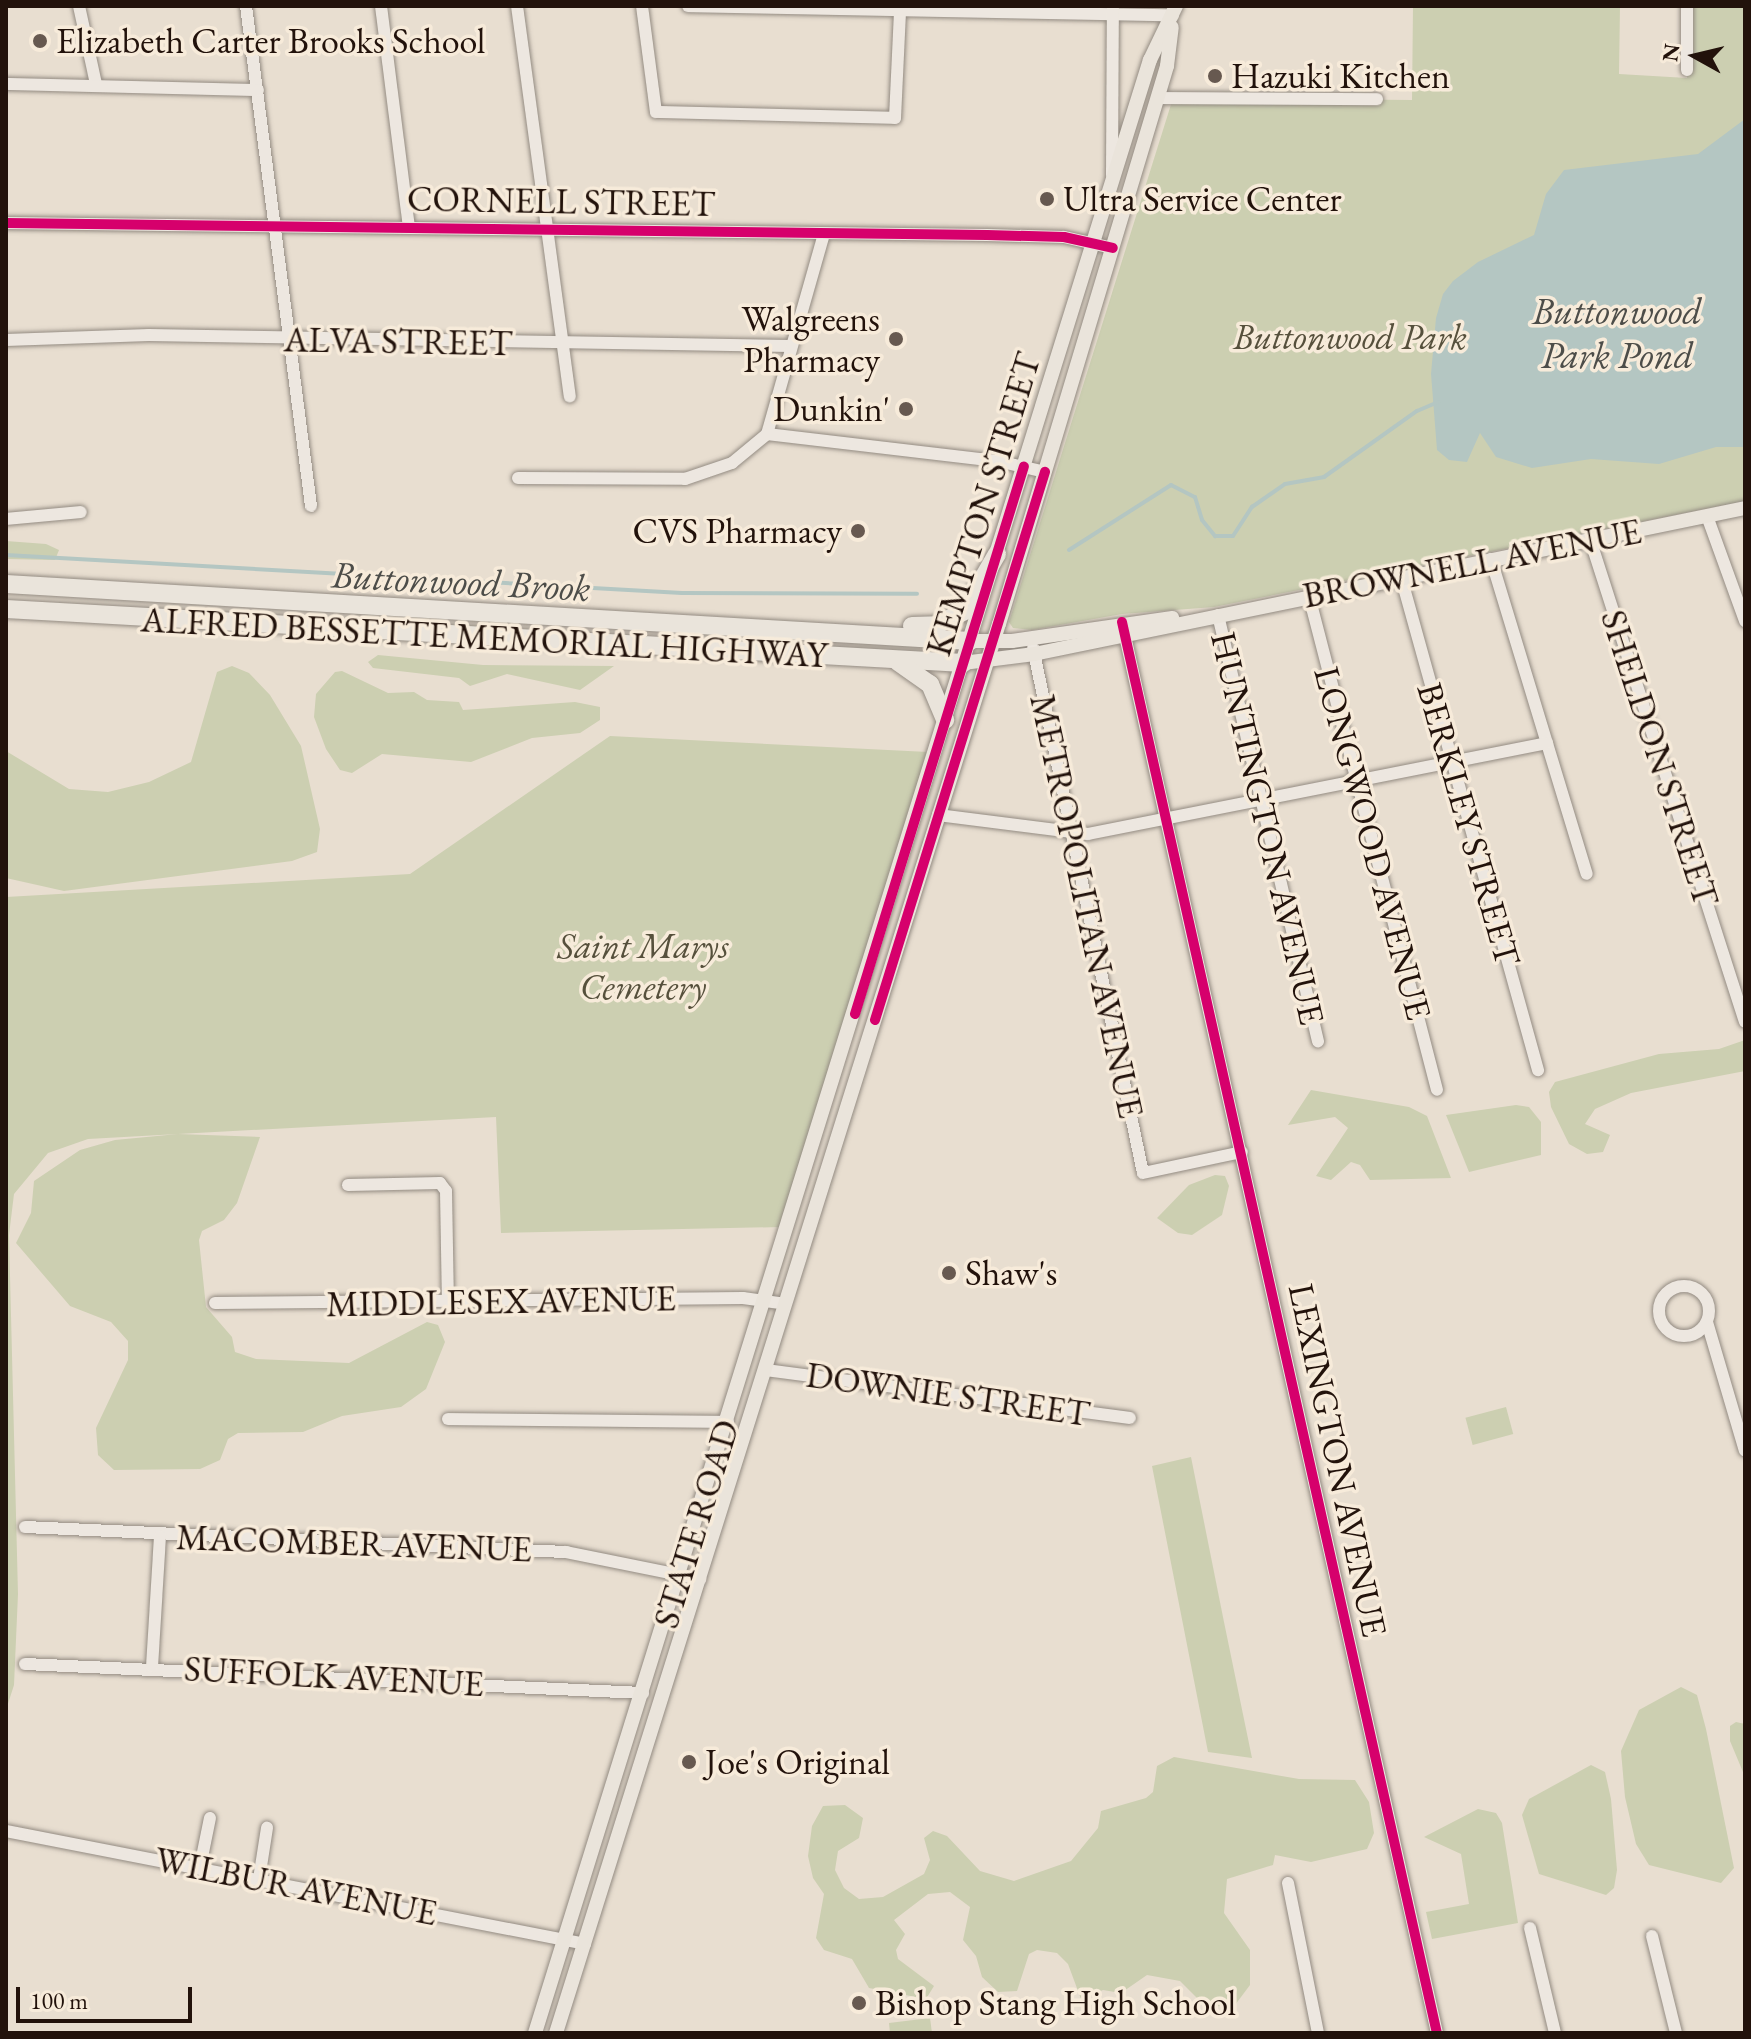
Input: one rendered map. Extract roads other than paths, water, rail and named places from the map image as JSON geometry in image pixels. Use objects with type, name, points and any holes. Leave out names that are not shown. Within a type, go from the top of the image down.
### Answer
[{"type":"highway","points":[[778,628],[853,623],[937,625],[964,611],[997,554]]},
{"type":"highway","name":"ALFRED BESSETTE MEMORIAL HIGHWAY","points":[[6,584],[970,641]]},
{"type":"highway","name":"ALFRED BESSETTE MEMORIAL HIGHWAY","points":[[6,609],[898,662],[963,663]]},
{"type":"highway","points":[[898,662],[930,684],[945,720]]},
{"type":"main road","name":"KEMPTON STREET","points":[[875,1020],[1158,98],[1174,10]]},
{"type":"main road","name":"KEMPTON STREET","points":[[855,1014],[1150,60],[1174,10]]},
{"type":"main road","points":[[1129,128],[1147,134]]},
{"type":"main road","name":"BROWNELL AVENUE","points":[[963,663],[987,660],[1033,646],[1124,628],[1218,615],[1745,508]]},
{"type":"main road","name":"BROWNELL AVENUE","points":[[970,641],[1033,646]]},
{"type":"main road","points":[[855,1014],[875,1020]]},
{"type":"main road","name":"STATE ROAD","points":[[535,2033],[855,1014]]},
{"type":"main road","name":"STATE ROAD","points":[[556,2033],[875,1020]]},
{"type":"street","points":[[79,6],[96,84]]},
{"type":"street","points":[[246,6],[292,338],[311,506]]},
{"type":"street","points":[[381,6],[409,227]]},
{"type":"street","points":[[517,6],[570,396]]},
{"type":"street","points":[[642,6],[656,112],[880,118],[895,118],[900,11]]},
{"type":"street","points":[[688,6],[900,11],[1174,10]]},
{"type":"street","points":[[1686,6],[1687,70]]},
{"type":"street","points":[[1112,184],[1113,9]]},
{"type":"street","points":[[6,84],[258,90]]},
{"type":"street","points":[[1158,98],[1377,99]]},
{"type":"street","name":"CORNELL STREET","points":[[6,223],[1064,237],[1113,248]]},
{"type":"street","points":[[518,478],[685,479],[732,463],[767,434],[824,234]]},
{"type":"street","name":"ALVA STREET","points":[[6,340],[67,335],[563,345],[790,346]]},
{"type":"street","points":[[767,434],[1024,466],[1045,472]]},
{"type":"street","points":[[6,519],[81,512]]},
{"type":"street","points":[[1707,516],[1745,621]]},
{"type":"street","name":"SHELDON STREET","points":[[1590,539],[1745,1022]]},
{"type":"street","points":[[1491,559],[1587,874]]},
{"type":"street","name":"BERKLEY STREET","points":[[1401,577],[1538,1070]]},
{"type":"street","name":"LONGWOOD AVENUE","points":[[1309,596],[1437,1090]]},
{"type":"street","name":"HUNTINGTON AVENUE","points":[[1218,615],[1318,1041]]},
{"type":"street","name":"LEXINGTON AVENUE","points":[[1124,628],[1437,2033]]},
{"type":"street","name":"METROPOLITAN AVENUE","points":[[1033,646],[1143,1173],[1242,1152]]},
{"type":"street","points":[[938,815],[1088,834],[1547,743]]},
{"type":"street","points":[[348,1185],[429,1180],[446,1191],[448,1301]]},
{"type":"street","points":[[1707,1322],[1688,1336],[1672,1333],[1661,1321],[1663,1297],[1676,1287],[1701,1291],[1709,1306],[1707,1322],[1745,1451]]},
{"type":"street","name":"MIDDLESEX AVENUE","points":[[215,1303],[766,1300],[786,1304]]},
{"type":"street","name":"DOWNIE STREET","points":[[766,1370],[1130,1418]]},
{"type":"street","points":[[448,1419],[728,1422]]},
{"type":"street","name":"MACOMBER AVENUE","points":[[25,1527],[160,1536],[566,1552],[700,1579]]},
{"type":"street","points":[[152,1667],[160,1536]]},
{"type":"street","name":"SUFFOLK AVENUE","points":[[25,1664],[152,1667],[643,1693]]},
{"type":"street","points":[[200,1867],[210,1818]]},
{"type":"street","points":[[259,1879],[267,1828]]},
{"type":"street","name":"WILBUR AVENUE","points":[[6,1831],[585,1944]]},
{"type":"street","points":[[1288,1883],[1318,2033]]},
{"type":"street","points":[[1530,1928],[1555,2033]]},
{"type":"street","points":[[1652,1936],[1676,2033]]},
{"type":"water","name":"Buttonwood Park Pond","points":[[1745,119],[1745,447],[1716,447],[1659,464],[1591,459],[1532,468],[1496,457],[1480,433],[1467,462],[1449,460],[1437,450],[1431,374],[1436,318],[1443,294],[1453,281],[1478,262],[1534,235],[1546,194],[1564,170],[1698,154]]},
{"type":"waterway","name":"Buttonwood Brook","points":[[1069,550],[1171,485],[1195,497],[1202,520],[1215,536],[1233,536],[1252,507],[1285,484],[1324,477],[1417,411],[1438,402]]},
{"type":"waterway","name":"Buttonwood Brook","points":[[6,555],[682,593],[917,594]]},
{"type":"place","name":"Elizabeth Carter Brooks School","points":[[40,41]]},
{"type":"place","name":"Hazuki Kitchen","points":[[1215,76]]},
{"type":"place","name":"Ultra Service Center","points":[[1047,199]]},
{"type":"place","name":"Walgreens Pharmacy","points":[[896,339]]},
{"type":"place","name":"Dunkin'","points":[[906,409]]},
{"type":"place","name":"CVS Pharmacy","points":[[858,531]]},
{"type":"place","name":"Shaw's","points":[[949,1273]]},
{"type":"place","name":"Joe's Original","points":[[689,1762]]},
{"type":"place","name":"Bishop Stang High School","points":[[859,2003]]},
{"type":"park label","name":"Buttonwood Park","points":[[1350,337]]},
{"type":"park label","name":"Saint Marys Cemetery","points":[[643,966]]}]
